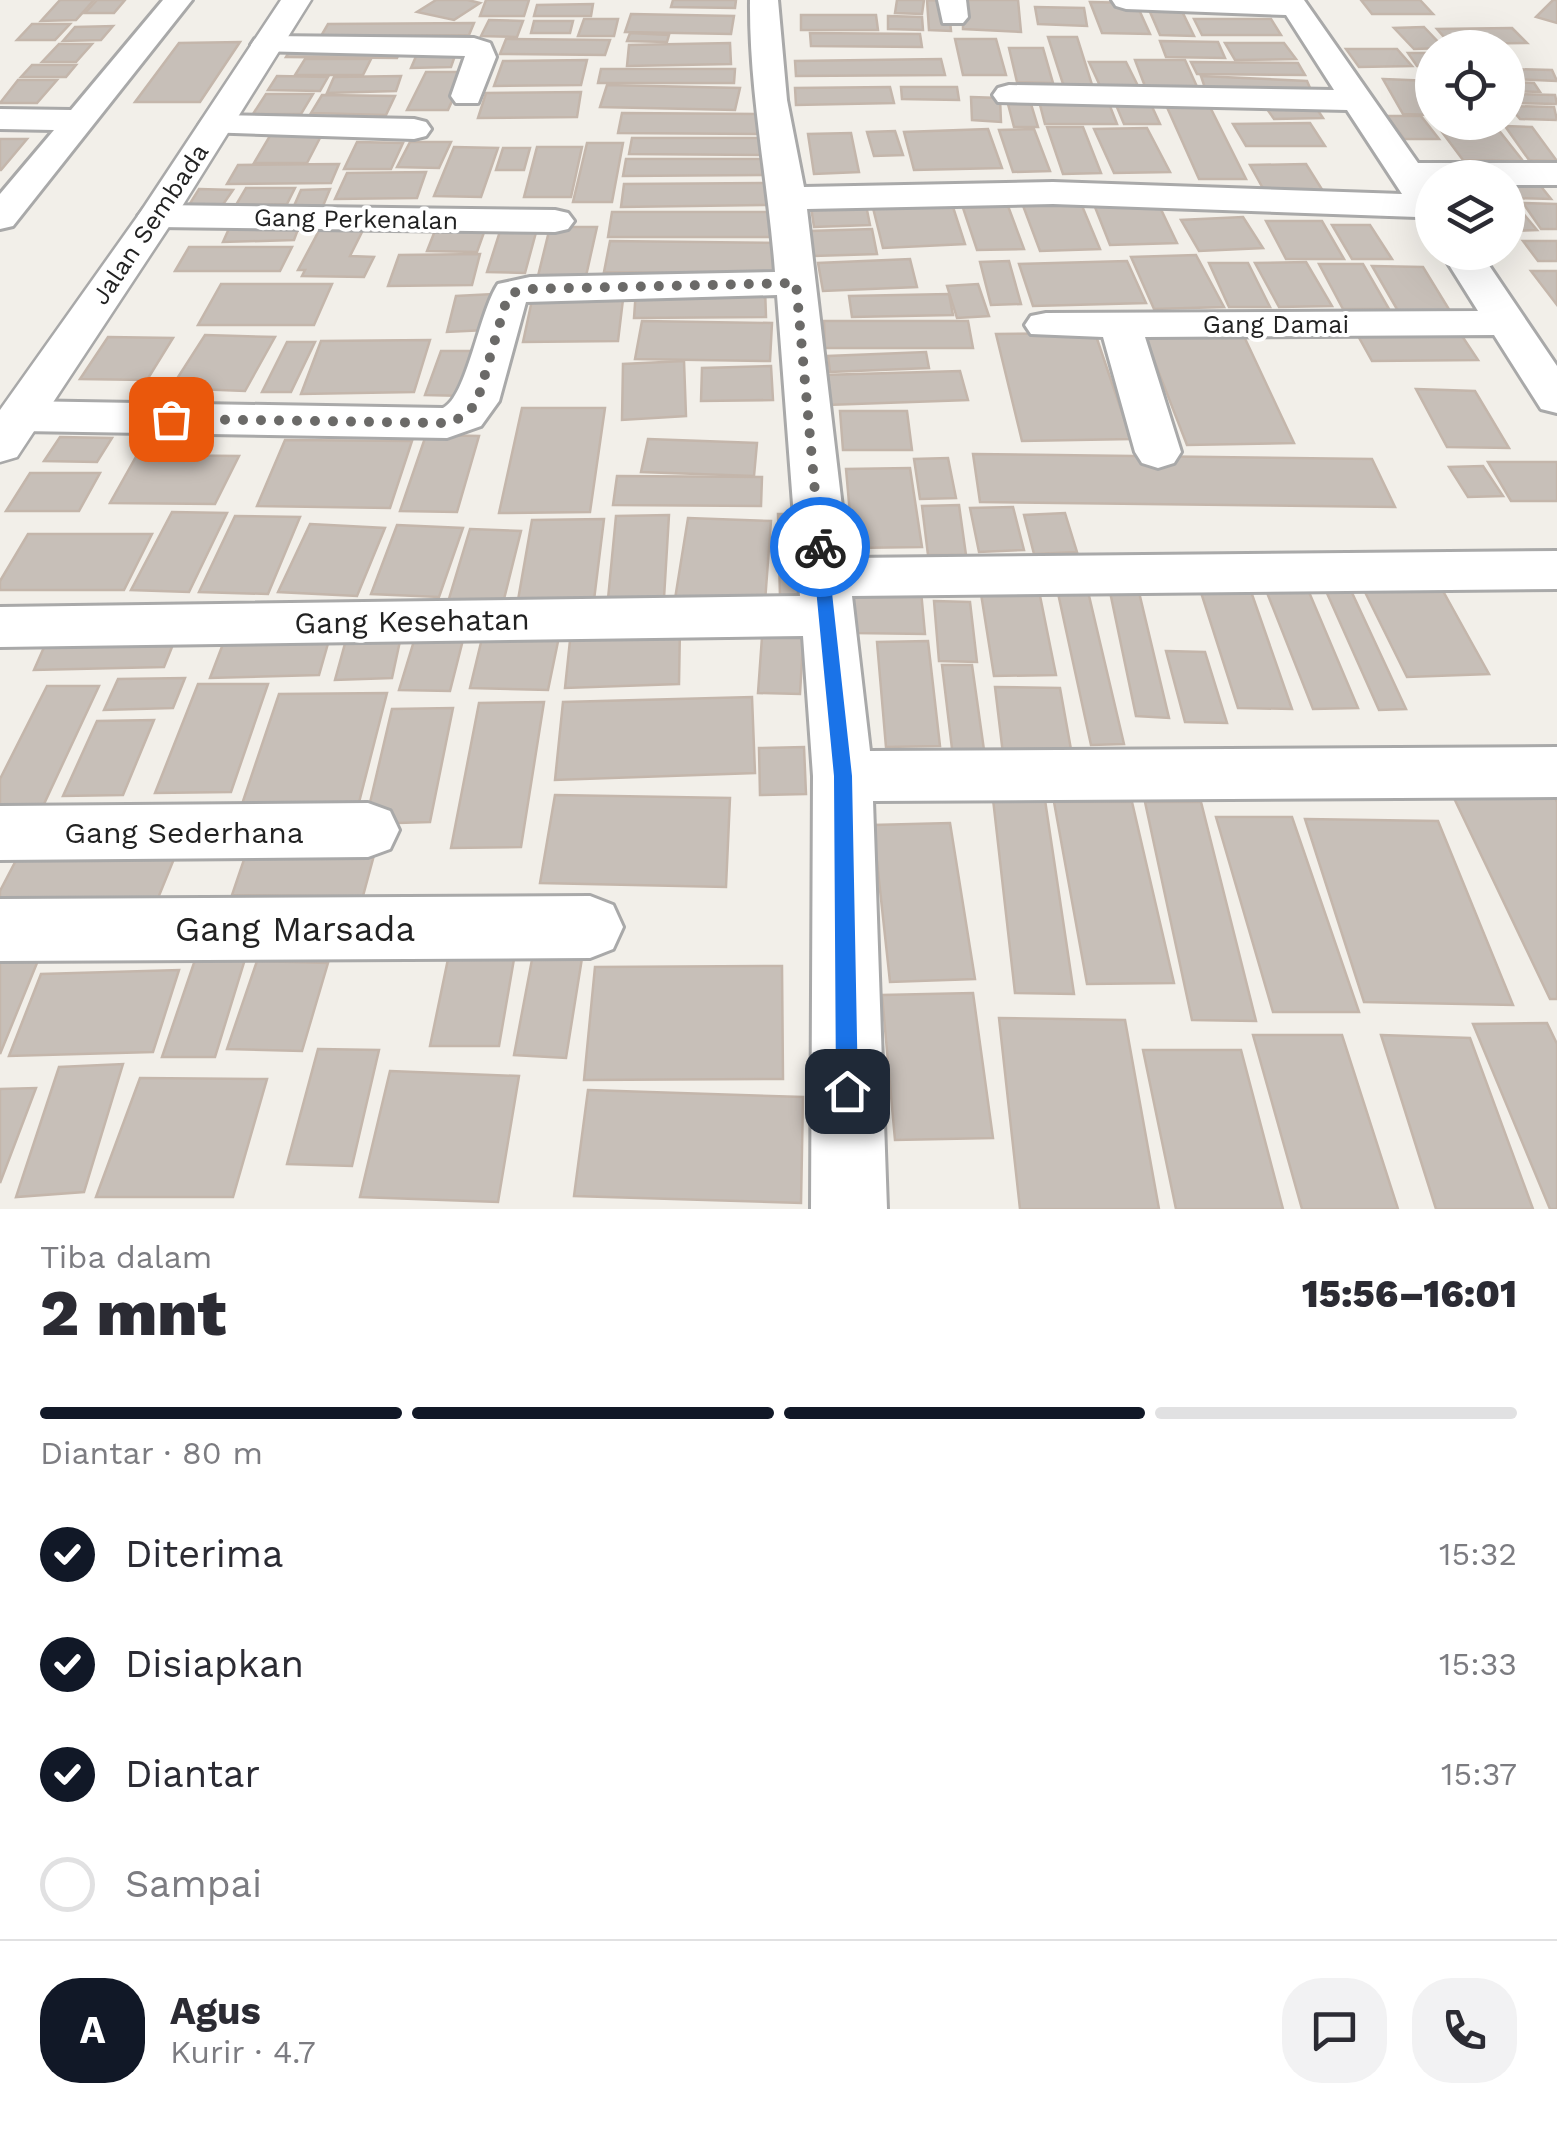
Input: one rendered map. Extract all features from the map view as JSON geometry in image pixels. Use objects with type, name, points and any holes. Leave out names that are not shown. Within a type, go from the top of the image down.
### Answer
[{"type":"street","points":[[0,218],[178,0]]},
{"type":"street","name":"Jalan Sembada","points":[[10,431],[157,216],[296,0]]},
{"type":"street","points":[[764,0],[764,60],[771,122],[788,198],[843,776],[849,1209]]},
{"type":"street","points":[[1126,0],[1292,3],[1415,186]]},
{"type":"street","points":[[266,45],[479,48],[481,57],[467,96]]},
{"type":"street","points":[[1009,95],[1357,100]]},
{"type":"street","points":[[0,119],[80,120]]},
{"type":"street","points":[[216,125],[414,128]]},
{"type":"street","points":[[1406,174],[1557,174]]},
{"type":"street","points":[[788,198],[1053,193],[1415,207]]},
{"type":"street","name":"Gang Perkenalan","points":[[157,216],[556,221]]},
{"type":"street","points":[[1472,270],[1557,399]]},
{"type":"street","points":[[10,431],[447,423],[465,416],[477,402],[512,293],[530,289],[796,283]]},
{"type":"street","name":"Gang Damai","points":[[1046,326],[1507,323]]},
{"type":"street","points":[[1120,325],[1158,452]]},
{"type":"street","name":"Gang Kesehatan","points":[[0,626],[1557,570]]},
{"type":"street","points":[[843,776],[1557,772]]},
{"type":"street","name":"Gang Sederhana","points":[[0,833],[368,830]]},
{"type":"street","name":"Gang Marsada","points":[[0,930],[590,927]]},
{"type":"building","points":[[60,0],[94,0],[76,20],[41,21]]},
{"type":"building","points":[[97,0],[125,0],[114,13],[85,13]]},
{"type":"building","points":[[436,0],[480,3],[454,20],[417,12]]},
{"type":"building","points":[[486,0],[529,0],[524,16],[480,16]]},
{"type":"building","points":[[673,0],[736,0],[735,8],[671,7]]},
{"type":"building","points":[[897,0],[924,0],[922,14],[895,13]]},
{"type":"building","points":[[927,0],[948,1],[951,31],[929,30]]},
{"type":"building","points":[[963,0],[1018,0],[1021,32],[963,29]]},
{"type":"building","points":[[1361,0],[1420,0],[1433,14],[1372,14]]},
{"type":"building","points":[[1557,0],[1557,23],[1536,17]]},
{"type":"building","points":[[1090,2],[1136,3],[1150,34],[1102,33]]},
{"type":"building","points":[[593,4],[591,16],[534,16],[537,5]]},
{"type":"building","points":[[1147,5],[1179,5],[1194,36],[1160,35]]},
{"type":"building","points":[[1035,7],[1084,8],[1087,26],[1038,24]]},
{"type":"building","points":[[631,14],[734,16],[731,34],[625,32]]},
{"type":"building","points":[[801,15],[876,15],[878,30],[801,30]]},
{"type":"building","points":[[888,16],[922,17],[923,30],[888,29]]},
{"type":"building","points":[[584,19],[618,19],[614,36],[578,36]]},
{"type":"building","points":[[1194,19],[1271,19],[1281,35],[1202,35]]},
{"type":"building","points":[[489,20],[523,21],[517,37],[481,36]]},
{"type":"building","points":[[534,21],[573,21],[570,33],[531,33]]},
{"type":"building","points":[[474,23],[469,35],[321,36],[328,24]]},
{"type":"building","points":[[32,24],[70,24],[55,40],[17,40]]},
{"type":"building","points":[[113,26],[101,40],[63,41],[75,27]]},
{"type":"building","points":[[1394,28],[1427,30],[1415,30],[1414,49]]},
{"type":"building","points":[[1512,28],[1514,30],[1438,30]]},
{"type":"building","points":[[630,33],[669,35],[667,42],[627,41]]},
{"type":"building","points":[[810,33],[920,34],[922,47],[811,46]]},
{"type":"building","points":[[1048,37],[1077,37],[1093,88],[1064,87]]},
{"type":"building","points":[[506,39],[610,40],[605,55],[500,54]]},
{"type":"building","points":[[955,39],[996,39],[1006,75],[963,75]]},
{"type":"building","points":[[1160,41],[1218,42],[1225,58],[1166,57]]},
{"type":"building","points":[[240,42],[200,102],[135,102],[179,43]]},
{"type":"building","points":[[730,43],[731,64],[627,66],[629,45]]},
{"type":"building","points":[[1225,43],[1284,43],[1296,59],[1235,60]]},
{"type":"building","points":[[59,44],[92,44],[76,62],[42,62]]},
{"type":"building","points":[[292,47],[402,48],[397,58],[286,57]]},
{"type":"building","points":[[420,47],[458,47],[451,67],[411,68]]},
{"type":"building","points":[[1009,48],[1043,48],[1053,83],[1017,82]]},
{"type":"building","points":[[1346,49],[1397,49],[1412,66],[1359,67]]},
{"type":"building","points":[[305,59],[371,59],[363,75],[295,75]]},
{"type":"building","points":[[941,59],[945,75],[796,76],[795,61]]},
{"type":"building","points":[[587,60],[581,85],[494,86],[503,61]]},
{"type":"building","points":[[1135,60],[1185,60],[1198,89],[1146,89]]},
{"type":"building","points":[[1089,62],[1126,62],[1139,88],[1101,88]]},
{"type":"building","points":[[1191,62],[1298,63],[1305,75],[1197,74]]},
{"type":"building","points":[[32,65],[76,65],[66,77],[21,77]]},
{"type":"building","points":[[601,69],[735,69],[734,83],[598,83]]},
{"type":"building","points":[[1525,69],[1552,70],[1557,81],[1525,80]]},
{"type":"building","points":[[426,72],[465,72],[448,110],[407,110]]},
{"type":"building","points":[[277,76],[328,77],[320,91],[268,90]]},
{"type":"building","points":[[401,76],[396,91],[327,93],[334,77]]},
{"type":"building","points":[[1201,76],[1307,81],[1313,95],[1206,91]]},
{"type":"building","points":[[1383,79],[1415,80],[1415,114],[1403,114]]},
{"type":"building","points":[[18,80],[57,80],[37,103],[0,103]]},
{"type":"building","points":[[1525,83],[1534,83],[1540,92],[1525,92]]},
{"type":"building","points":[[607,85],[740,88],[735,110],[600,107]]},
{"type":"building","points":[[890,87],[894,103],[796,105],[795,88]]},
{"type":"building","points":[[901,87],[957,87],[959,100],[902,99]]},
{"type":"building","points":[[581,92],[577,117],[478,118],[486,93]]},
{"type":"building","points":[[266,94],[313,94],[301,114],[253,114]]},
{"type":"building","points":[[1525,94],[1555,95],[1557,104],[1525,103]]},
{"type":"building","points":[[322,95],[395,96],[386,115],[311,113]]},
{"type":"building","points":[[971,97],[1000,98],[1001,122],[972,120]]},
{"type":"building","points":[[1114,100],[1149,100],[1160,124],[1124,124]]},
{"type":"building","points":[[1311,100],[1323,118],[1274,119],[1262,102]]},
{"type":"building","points":[[1039,101],[1108,101],[1117,124],[1045,124]]},
{"type":"building","points":[[1008,104],[1031,104],[1038,127],[1014,127]]},
{"type":"building","points":[[1166,105],[1209,105],[1246,179],[1199,179]]},
{"type":"building","points":[[1525,106],[1554,107],[1557,120],[1525,119]]},
{"type":"building","points":[[622,113],[758,114],[757,134],[618,133]]},
{"type":"building","points":[[1387,116],[1415,116],[1415,139],[1404,139]]},
{"type":"building","points":[[1310,123],[1325,146],[1246,146],[1233,124]]},
{"type":"building","points":[[1047,127],[1083,127],[1101,173],[1063,174]]},
{"type":"building","points":[[1525,127],[1532,127],[1557,161],[1529,160],[1515,140],[1525,140]]},
{"type":"building","points":[[1147,128],[1170,172],[1114,173],[1094,129]]},
{"type":"building","points":[[988,129],[1002,168],[914,170],[904,132]]},
{"type":"building","points":[[1034,129],[1050,171],[1013,172],[999,130]]},
{"type":"building","points":[[895,131],[903,155],[874,156],[867,132]]},
{"type":"building","points":[[851,133],[859,172],[814,174],[808,134]]},
{"type":"building","points":[[271,134],[322,134],[307,163],[254,163]]},
{"type":"building","points":[[632,138],[762,138],[761,155],[629,154]]},
{"type":"building","points":[[0,139],[27,139],[1,170],[0,170]]},
{"type":"building","points":[[1448,140],[1506,140],[1522,160],[1463,160]]},
{"type":"building","points":[[357,142],[403,143],[391,169],[344,169]]},
{"type":"building","points":[[410,142],[451,142],[439,168],[397,167]]},
{"type":"building","points":[[587,143],[623,143],[612,202],[573,202]]},
{"type":"building","points":[[454,147],[498,148],[481,197],[434,196]]},
{"type":"building","points":[[537,147],[582,147],[571,197],[524,197]]},
{"type":"building","points":[[503,148],[530,148],[524,170],[496,170]]},
{"type":"building","points":[[626,159],[772,159],[772,175],[623,176]]},
{"type":"building","points":[[339,164],[331,183],[227,184],[238,165]]},
{"type":"building","points":[[1306,164],[1323,191],[1265,192],[1250,165]]},
{"type":"building","points":[[426,172],[417,198],[335,199],[347,173]]},
{"type":"building","points":[[1525,179],[1535,179],[1551,199],[1525,198]]},
{"type":"building","points":[[766,183],[767,205],[621,207],[624,184]]},
{"type":"building","points":[[246,188],[295,188],[287,204],[236,205]]},
{"type":"building","points":[[199,189],[233,190],[222,206],[189,205]]},
{"type":"building","points":[[330,189],[323,206],[294,206],[301,190]]},
{"type":"building","points":[[1080,201],[1100,249],[1040,251],[1022,203]]},
{"type":"building","points":[[1157,201],[1177,243],[1110,245],[1093,202]]},
{"type":"building","points":[[1525,203],[1557,204],[1557,229],[1541,229]]},
{"type":"building","points":[[952,204],[965,244],[883,248],[873,208]]},
{"type":"building","points":[[866,205],[870,225],[814,227],[811,207]]},
{"type":"building","points":[[1008,206],[1024,249],[977,250],[963,208]]},
{"type":"building","points":[[612,212],[778,212],[778,237],[608,237]]},
{"type":"building","points":[[1525,216],[1537,230],[1525,230]]},
{"type":"building","points":[[1243,217],[1263,248],[1199,251],[1181,220]]},
{"type":"building","points":[[301,221],[294,240],[223,242],[231,224]]},
{"type":"building","points":[[1266,221],[1322,221],[1344,259],[1286,259]]},
{"type":"building","points":[[438,223],[487,224],[477,252],[427,251]]},
{"type":"building","points":[[322,225],[365,226],[350,256],[374,257],[364,277],[302,276],[305,270],[298,270]]},
{"type":"building","points":[[502,225],[538,225],[525,273],[487,272]]},
{"type":"building","points":[[1332,225],[1370,225],[1392,259],[1352,259]]},
{"type":"building","points":[[550,227],[597,227],[586,276],[538,276]]},
{"type":"building","points":[[872,229],[877,254],[814,256],[810,231]]},
{"type":"building","points":[[610,241],[785,243],[784,274],[604,272]]},
{"type":"building","points":[[1525,241],[1557,241],[1557,261],[1538,261]]},
{"type":"building","points":[[189,247],[292,247],[280,271],[175,271]]},
{"type":"building","points":[[480,254],[472,285],[388,286],[399,255]]},
{"type":"building","points":[[1196,255],[1224,307],[1154,309],[1131,257]]},
{"type":"building","points":[[910,259],[917,287],[823,291],[818,263]]},
{"type":"building","points":[[1009,261],[1021,304],[991,305],[980,262]]},
{"type":"building","points":[[1127,261],[1146,303],[1033,306],[1019,264]]},
{"type":"building","points":[[1306,262],[1332,306],[1279,307],[1255,263]]},
{"type":"building","points":[[1209,263],[1248,263],[1270,307],[1229,307]]},
{"type":"building","points":[[1319,264],[1363,264],[1389,309],[1343,309]]},
{"type":"building","points":[[1372,266],[1425,270],[1450,311],[1398,311]]},
{"type":"building","points":[[1531,271],[1557,271],[1557,305]]},
{"type":"building","points":[[221,284],[332,284],[314,325],[198,325]]},
{"type":"building","points":[[978,284],[989,316],[957,318],[947,286]]},
{"type":"building","points":[[765,288],[766,317],[634,318],[636,290]]},
{"type":"building","points":[[534,291],[624,291],[618,341],[523,342]]},
{"type":"building","points":[[493,294],[486,330],[447,332],[456,296]]},
{"type":"building","points":[[949,294],[953,315],[852,317],[849,296]]},
{"type":"building","points":[[642,321],[772,323],[770,361],[635,359]]},
{"type":"building","points":[[824,321],[968,321],[973,348],[825,348]]},
{"type":"building","points":[[1454,324],[1478,360],[1372,361],[1352,325]]},
{"type":"building","points":[[1241,330],[1294,443],[1187,445],[1143,332]]},
{"type":"building","points":[[1095,333],[1131,439],[1022,441],[996,334]]},
{"type":"building","points":[[205,335],[275,337],[245,391],[171,388]]},
{"type":"building","points":[[108,337],[173,338],[147,380],[80,379]]},
{"type":"building","points":[[430,340],[414,392],[301,394],[321,341]]},
{"type":"building","points":[[287,342],[315,342],[291,392],[262,392]]},
{"type":"building","points":[[441,351],[480,351],[466,396],[425,395]]},
{"type":"building","points":[[926,352],[929,368],[830,372],[828,356]]},
{"type":"building","points":[[684,361],[686,416],[622,420],[623,364]]},
{"type":"building","points":[[771,366],[773,400],[701,401],[702,368]]},
{"type":"building","points":[[960,371],[968,400],[827,405],[823,375]]},
{"type":"building","points":[[1416,389],[1475,391],[1509,448],[1447,447]]},
{"type":"building","points":[[522,408],[605,408],[590,512],[499,513]]},
{"type":"building","points":[[840,411],[907,411],[912,450],[843,450]]},
{"type":"building","points":[[426,435],[479,436],[457,512],[400,511]]},
{"type":"building","points":[[60,437],[112,438],[97,462],[44,461]]},
{"type":"building","points":[[648,439],[757,443],[754,476],[641,472]]},
{"type":"building","points":[[285,440],[412,441],[390,508],[257,506]]},
{"type":"building","points":[[973,454],[1372,459],[1395,507],[980,502]]},
{"type":"building","points":[[137,455],[239,456],[215,504],[110,503]]},
{"type":"building","points":[[948,458],[956,498],[920,499],[914,459]]},
{"type":"building","points":[[1488,462],[1557,462],[1557,501],[1511,501]]},
{"type":"building","points":[[1483,466],[1503,496],[1468,497],[1449,467]]},
{"type":"building","points":[[910,468],[922,547],[853,548],[846,469]]},
{"type":"building","points":[[30,473],[100,473],[79,511],[6,511]]},
{"type":"building","points":[[617,476],[762,477],[761,506],[613,505]]},
{"type":"building","points":[[959,505],[966,555],[928,555],[922,506]]},
{"type":"building","points":[[1013,507],[1024,550],[979,552],[970,508]]},
{"type":"building","points":[[172,512],[227,513],[189,592],[131,590]]},
{"type":"building","points":[[1065,513],[1077,552],[1034,554],[1024,515]]},
{"type":"building","points":[[778,514],[799,514],[802,597],[780,597]]},
{"type":"building","points":[[669,515],[664,598],[608,599],[616,516]]},
{"type":"building","points":[[235,516],[300,517],[268,594],[199,592]]},
{"type":"building","points":[[688,518],[771,521],[765,602],[675,599]]},
{"type":"building","points":[[604,519],[594,600],[518,600],[532,520]]},
{"type":"building","points":[[310,524],[385,528],[357,596],[278,592]]},
{"type":"building","points":[[397,525],[463,528],[439,597],[371,594]]},
{"type":"building","points":[[470,529],[521,531],[503,603],[448,602]]},
{"type":"building","points":[[28,534],[152,534],[124,590],[0,590],[0,581]]},
{"type":"building","points":[[1197,580],[1247,580],[1292,709],[1238,708]]},
{"type":"building","points":[[979,581],[1037,581],[1056,675],[994,676]]},
{"type":"building","points":[[1322,582],[1347,582],[1406,709],[1379,710]]},
{"type":"building","points":[[1438,582],[1489,674],[1407,677],[1361,584]]},
{"type":"building","points":[[1086,583],[1124,744],[1091,745],[1056,584]]},
{"type":"building","points":[[1264,585],[1306,585],[1358,708],[1313,709]]},
{"type":"building","points":[[1109,587],[1138,588],[1169,718],[1136,716]]},
{"type":"building","points":[[853,590],[921,591],[925,634],[854,633]]},
{"type":"building","points":[[934,601],[970,602],[977,662],[939,661]]},
{"type":"building","points":[[763,623],[804,625],[800,694],[758,693]]},
{"type":"building","points":[[485,626],[561,627],[548,690],[470,688]]},
{"type":"building","points":[[403,627],[392,678],[335,680],[349,629]]},
{"type":"building","points":[[680,627],[679,684],[565,688],[571,631]]},
{"type":"building","points":[[417,631],[465,632],[450,691],[399,690]]},
{"type":"building","points":[[331,633],[319,675],[210,678],[226,636]]},
{"type":"building","points":[[928,641],[940,746],[886,747],[877,642]]},
{"type":"building","points":[[174,642],[164,667],[34,670],[45,645]]},
{"type":"building","points":[[1166,651],[1205,652],[1227,723],[1185,722]]},
{"type":"building","points":[[942,665],[972,665],[985,757],[953,757]]},
{"type":"building","points":[[185,678],[173,708],[104,710],[118,679]]},
{"type":"building","points":[[198,684],[268,684],[231,792],[155,793]]},
{"type":"building","points":[[47,686],[99,686],[44,804],[0,805],[0,779]]},
{"type":"building","points":[[995,687],[1060,688],[1072,755],[1003,754]]},
{"type":"building","points":[[387,693],[355,818],[237,819],[279,694]]},
{"type":"building","points":[[752,697],[755,773],[555,780],[563,702]]},
{"type":"building","points":[[544,702],[521,847],[451,848],[479,703]]},
{"type":"building","points":[[453,708],[430,822],[365,824],[392,709]]},
{"type":"building","points":[[154,720],[123,795],[63,796],[97,721]]},
{"type":"building","points":[[804,747],[806,794],[760,795],[759,748]]},
{"type":"building","points":[[1553,794],[1557,802],[1557,999],[1550,999],[1453,796]]},
{"type":"building","points":[[555,795],[730,798],[726,887],[540,883]]},
{"type":"building","points":[[993,799],[1045,800],[1074,994],[1015,993]]},
{"type":"building","points":[[1054,802],[1132,802],[1174,983],[1087,984]]},
{"type":"building","points":[[1145,802],[1201,802],[1256,1021],[1192,1020]]},
{"type":"building","points":[[1216,817],[1292,817],[1359,1012],[1273,1012]]},
{"type":"building","points":[[1305,819],[1438,821],[1513,1005],[1364,1002]]},
{"type":"building","points":[[950,823],[975,979],[890,982],[873,825]]},
{"type":"building","points":[[253,833],[380,833],[363,896],[232,895]]},
{"type":"building","points":[[24,845],[178,849],[154,908],[0,904],[0,891]]},
{"type":"building","points":[[534,949],[583,952],[566,1058],[514,1055]]},
{"type":"building","points":[[246,956],[215,1057],[162,1057],[196,957]]},
{"type":"building","points":[[39,958],[0,1054],[0,960]]},
{"type":"building","points":[[448,959],[514,959],[499,1046],[430,1046]]},
{"type":"building","points":[[257,961],[328,963],[302,1051],[227,1049]]},
{"type":"building","points":[[782,966],[783,1079],[584,1080],[595,967]]},
{"type":"building","points":[[179,970],[153,1052],[9,1056],[41,974]]},
{"type":"building","points":[[973,993],[993,1138],[895,1140],[882,995]]},
{"type":"building","points":[[999,1018],[1125,1020],[1159,1209],[1020,1209]]},
{"type":"building","points":[[1547,1023],[1557,1044],[1557,1209],[1550,1209],[1473,1024]]},
{"type":"building","points":[[1253,1035],[1342,1035],[1398,1209],[1302,1209]]},
{"type":"building","points":[[1381,1035],[1470,1038],[1533,1209],[1436,1209]]},
{"type":"building","points":[[318,1049],[379,1050],[352,1166],[287,1164]]},
{"type":"building","points":[[1143,1050],[1241,1050],[1283,1209],[1176,1209]]},
{"type":"building","points":[[123,1064],[84,1192],[16,1197],[59,1067]]},
{"type":"building","points":[[390,1071],[519,1076],[498,1202],[360,1197]]},
{"type":"building","points":[[140,1078],[267,1079],[233,1197],[96,1197]]},
{"type":"building","points":[[36,1088],[0,1183],[0,1089]]},
{"type":"building","points":[[588,1090],[803,1097],[801,1203],[574,1196]]},
{"type":"way so far","points":[[171,419],[447,423],[465,416],[477,402],[512,293],[530,289],[796,283],[820,547]]},
{"type":"route","points":[[820,547],[843,776],[847,1091]]}]
